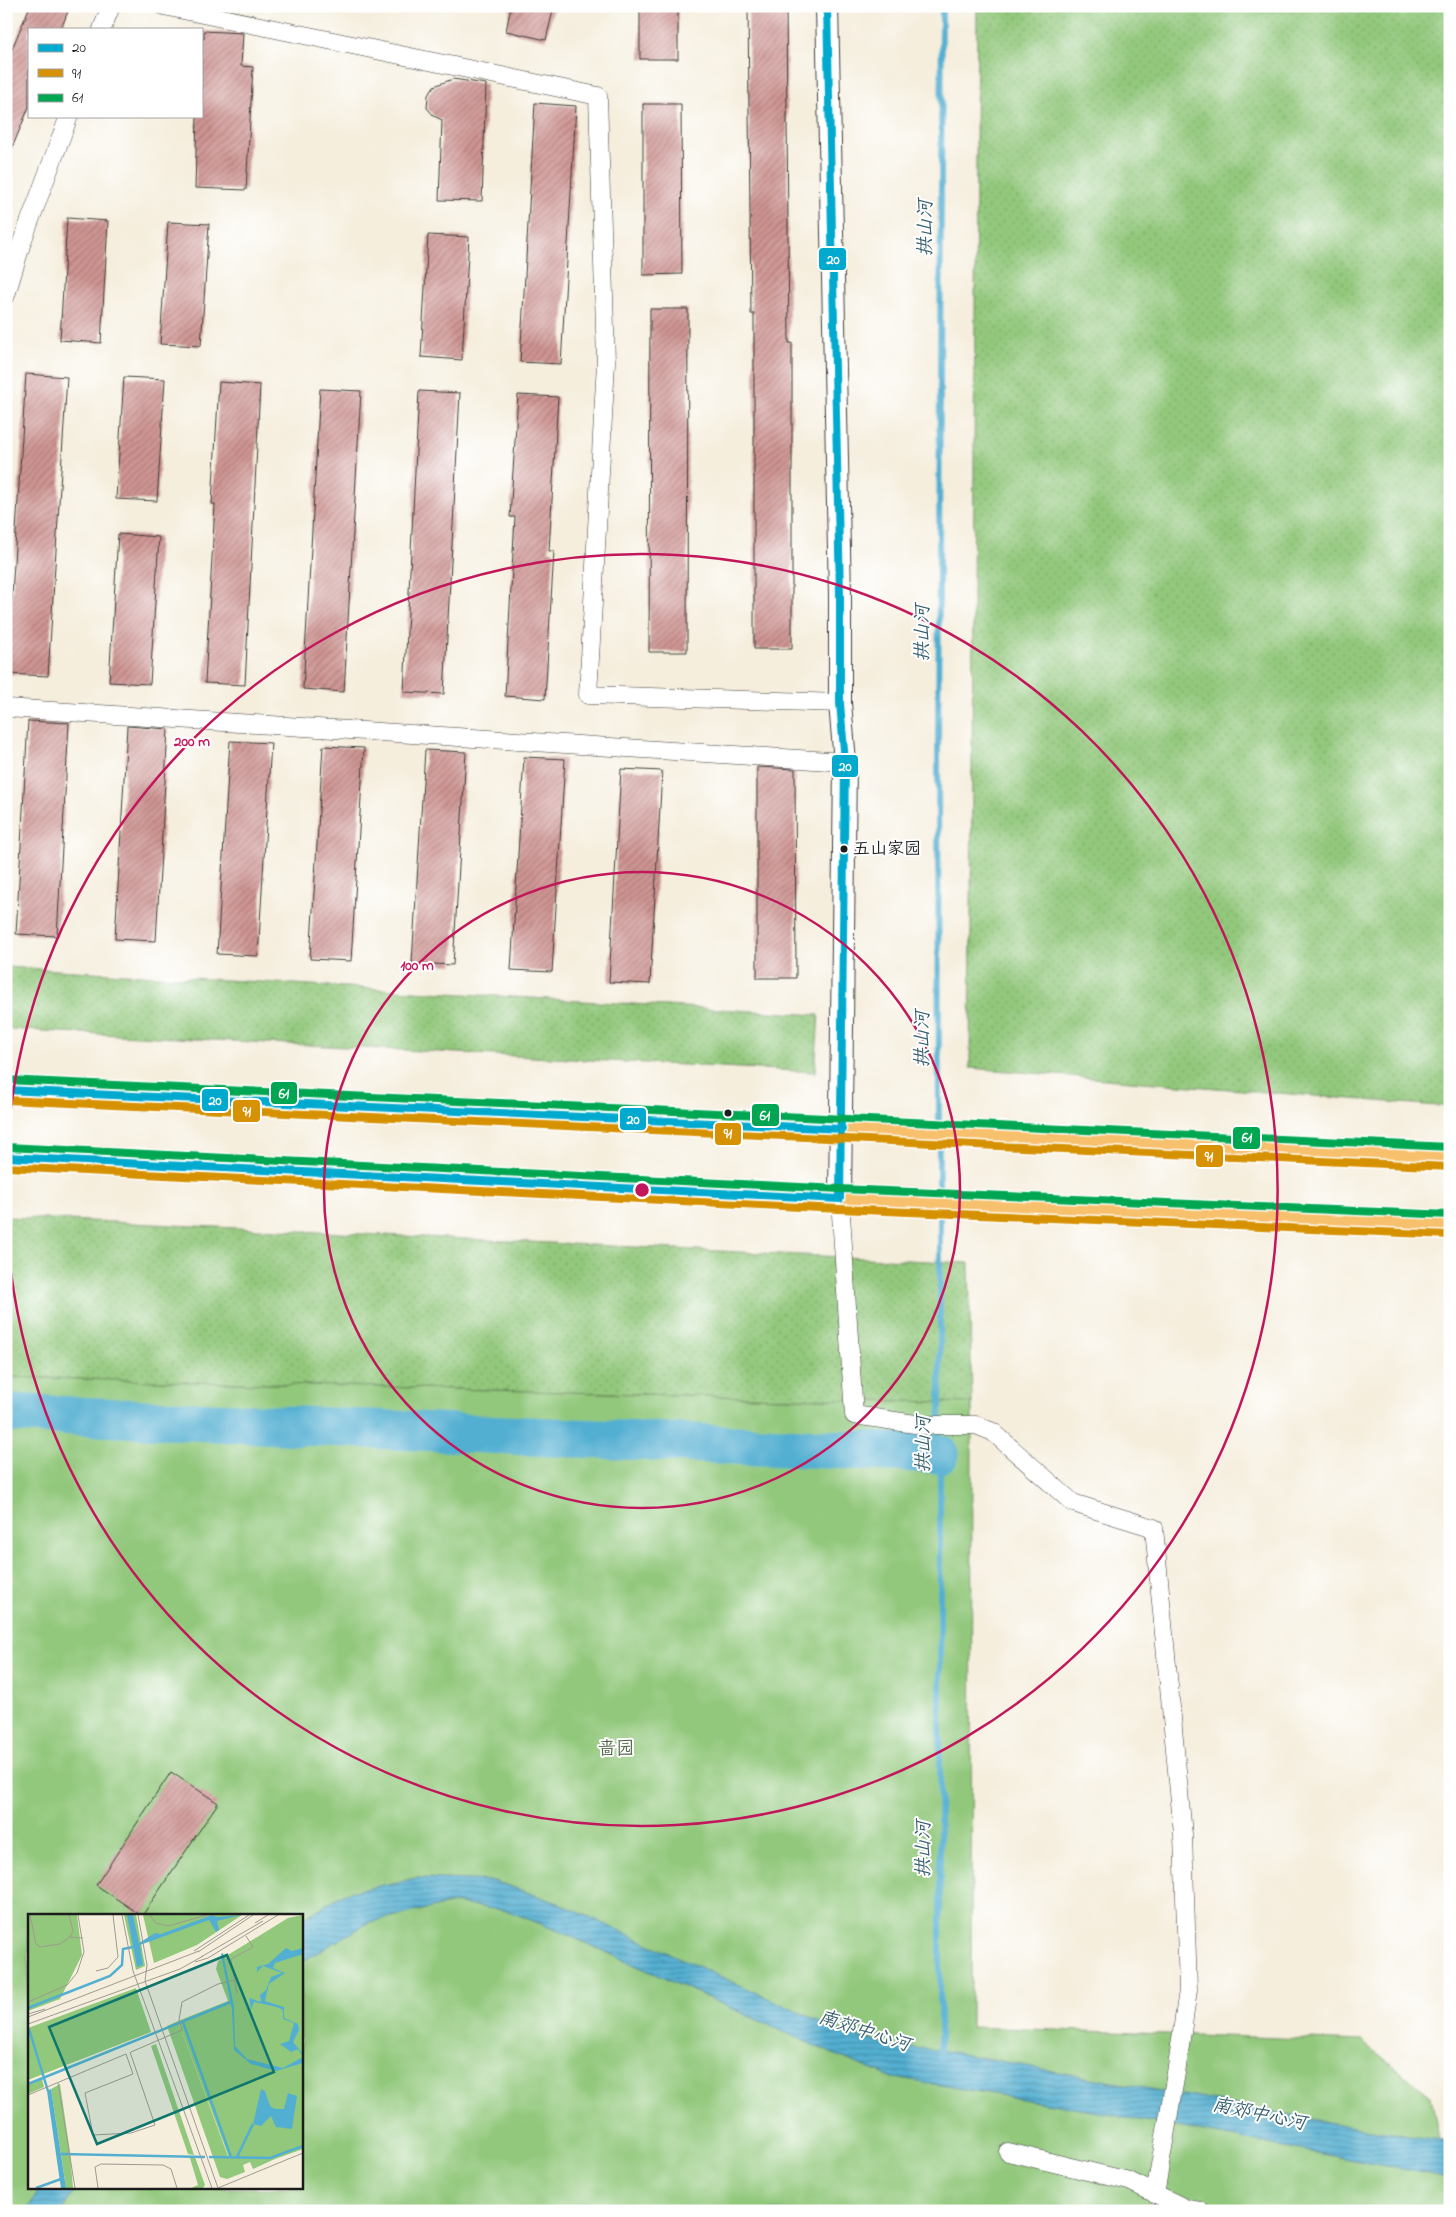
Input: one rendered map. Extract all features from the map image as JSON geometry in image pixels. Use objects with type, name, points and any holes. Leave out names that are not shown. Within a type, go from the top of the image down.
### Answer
[{"type":"main road","points":[[6,1090],[1450,1157]]},
{"type":"main road","points":[[6,1157],[840,1199],[1450,1226]]},
{"type":"street","points":[[102,28],[110,6]]},
{"type":"street","points":[[164,6],[598,96],[606,362],[588,695],[840,703]]},
{"type":"street","points":[[827,6],[840,596],[840,703],[844,762],[840,1199],[854,1414],[922,1425],[976,1425],[993,1432],[1073,1502],[1154,1528],[1182,1834],[1188,1990],[1178,2067],[1155,2194]]},
{"type":"street","points":[[6,295],[22,242],[68,118]]},
{"type":"street","points":[[6,708],[844,762]]},
{"type":"street","points":[[1008,2152],[1129,2181],[1187,2209],[1200,2211]]},
{"type":"green space","points":[[977,6],[1450,6],[1450,1107],[970,1068]]},
{"type":"green space","points":[[6,967],[819,1015],[815,1072],[6,1029]]},
{"type":"green space","points":[[6,1217],[969,1263],[972,1403],[6,1377]]},
{"type":"green space","name":"啬园","points":[[6,1377],[972,1403],[971,2027],[1362,2041],[1431,2096],[1450,2198],[1450,2211],[6,2211]]},
{"type":"water","name":"南郊中心河","points":[[417,1878],[494,1881],[561,1904],[847,2034],[899,2047],[940,2050],[1376,2131],[1450,2140],[1450,2178],[1092,2111],[888,2076],[831,2053],[561,1932],[508,1911],[453,1903],[370,1922],[302,1961],[302,1919],[345,1893]]},
{"type":"water","points":[[40,2190],[76,2190],[61,2211],[26,2211]]},
{"type":"building","points":[[30,6],[70,6],[61,28],[28,28],[28,109],[7,160],[6,63]]},
{"type":"building","points":[[511,6],[554,6],[546,40],[506,31]]},
{"type":"building","points":[[640,6],[678,6],[678,59],[640,59]]},
{"type":"building","points":[[748,6],[786,6],[789,343],[792,343],[792,649],[754,649],[754,314],[751,314]]},
{"type":"building","points":[[204,31],[243,33],[241,66],[253,67],[246,190],[195,188],[197,118],[202,118],[202,38],[204,39]]},
{"type":"building","points":[[453,79],[486,84],[482,201],[439,200],[442,120],[434,116],[427,108],[428,95],[434,86]]},
{"type":"building","points":[[535,103],[576,106],[561,364],[520,362]]},
{"type":"building","points":[[643,104],[681,104],[682,274],[643,275]]},
{"type":"building","points":[[67,218],[108,221],[101,343],[60,340]]},
{"type":"building","points":[[168,222],[209,224],[201,346],[160,344]]},
{"type":"building","points":[[428,235],[469,237],[462,360],[421,357]]},
{"type":"building","points":[[650,309],[688,309],[687,652],[649,652]]},
{"type":"building","points":[[26,374],[67,377],[48,676],[7,674]]},
{"type":"building","points":[[124,377],[165,379],[157,501],[116,499]]},
{"type":"building","points":[[219,382],[260,385],[245,685],[205,683],[215,504],[212,504]]},
{"type":"building","points":[[320,389],[361,391],[344,692],[303,689]]},
{"type":"building","points":[[419,391],[460,393],[444,694],[404,692]]},
{"type":"building","points":[[518,395],[558,397],[549,551],[554,551],[545,699],[505,696],[515,517],[510,517]]},
{"type":"building","points":[[118,534],[159,537],[150,684],[109,682]]},
{"type":"building","points":[[28,721],[69,723],[57,936],[16,934]]},
{"type":"building","points":[[127,726],[168,729],[156,941],[115,939]]},
{"type":"building","points":[[230,741],[271,743],[258,956],[217,954]]},
{"type":"building","points":[[323,746],[364,748],[351,961],[310,959]]},
{"type":"building","points":[[425,750],[466,752],[453,965],[412,963]]},
{"type":"building","points":[[524,757],[565,759],[552,972],[511,970]]},
{"type":"building","points":[[757,767],[795,769],[796,978],[757,978]]},
{"type":"building","points":[[621,769],[662,771],[650,984],[609,982]]},
{"type":"building","points":[[171,1772],[218,1803],[143,1914],[139,1914],[96,1885]]},
{"type":"waterway","name":"拱山河","points":[[939,1127],[938,752],[942,6]]},
{"type":"waterway","name":"拱山河","points":[[939,1140],[939,1197]]},
{"type":"waterway","name":"拱山河","points":[[940,1210],[940,2057]]},
{"type":"waterway","points":[[6,1413],[940,1454]]},
{"type":"transit line","name":"20","points":[[6,1157],[840,1199],[845,762],[840,703],[840,595],[827,6]]},
{"type":"transit line","name":"61","points":[[6,1080],[1450,1147]]},
{"type":"transit line","name":"20","points":[[6,1090],[842,1129]]},
{"type":"transit line","name":"91","points":[[6,1100],[1450,1167]]},
{"type":"transit line","name":"61","points":[[7,1147],[840,1189],[1450,1215]]},
{"type":"transit line","name":"91","points":[[6,1167],[839,1209],[1450,1235]]},
{"type":"place","name":"五山家园","points":[[844,849]]}]
